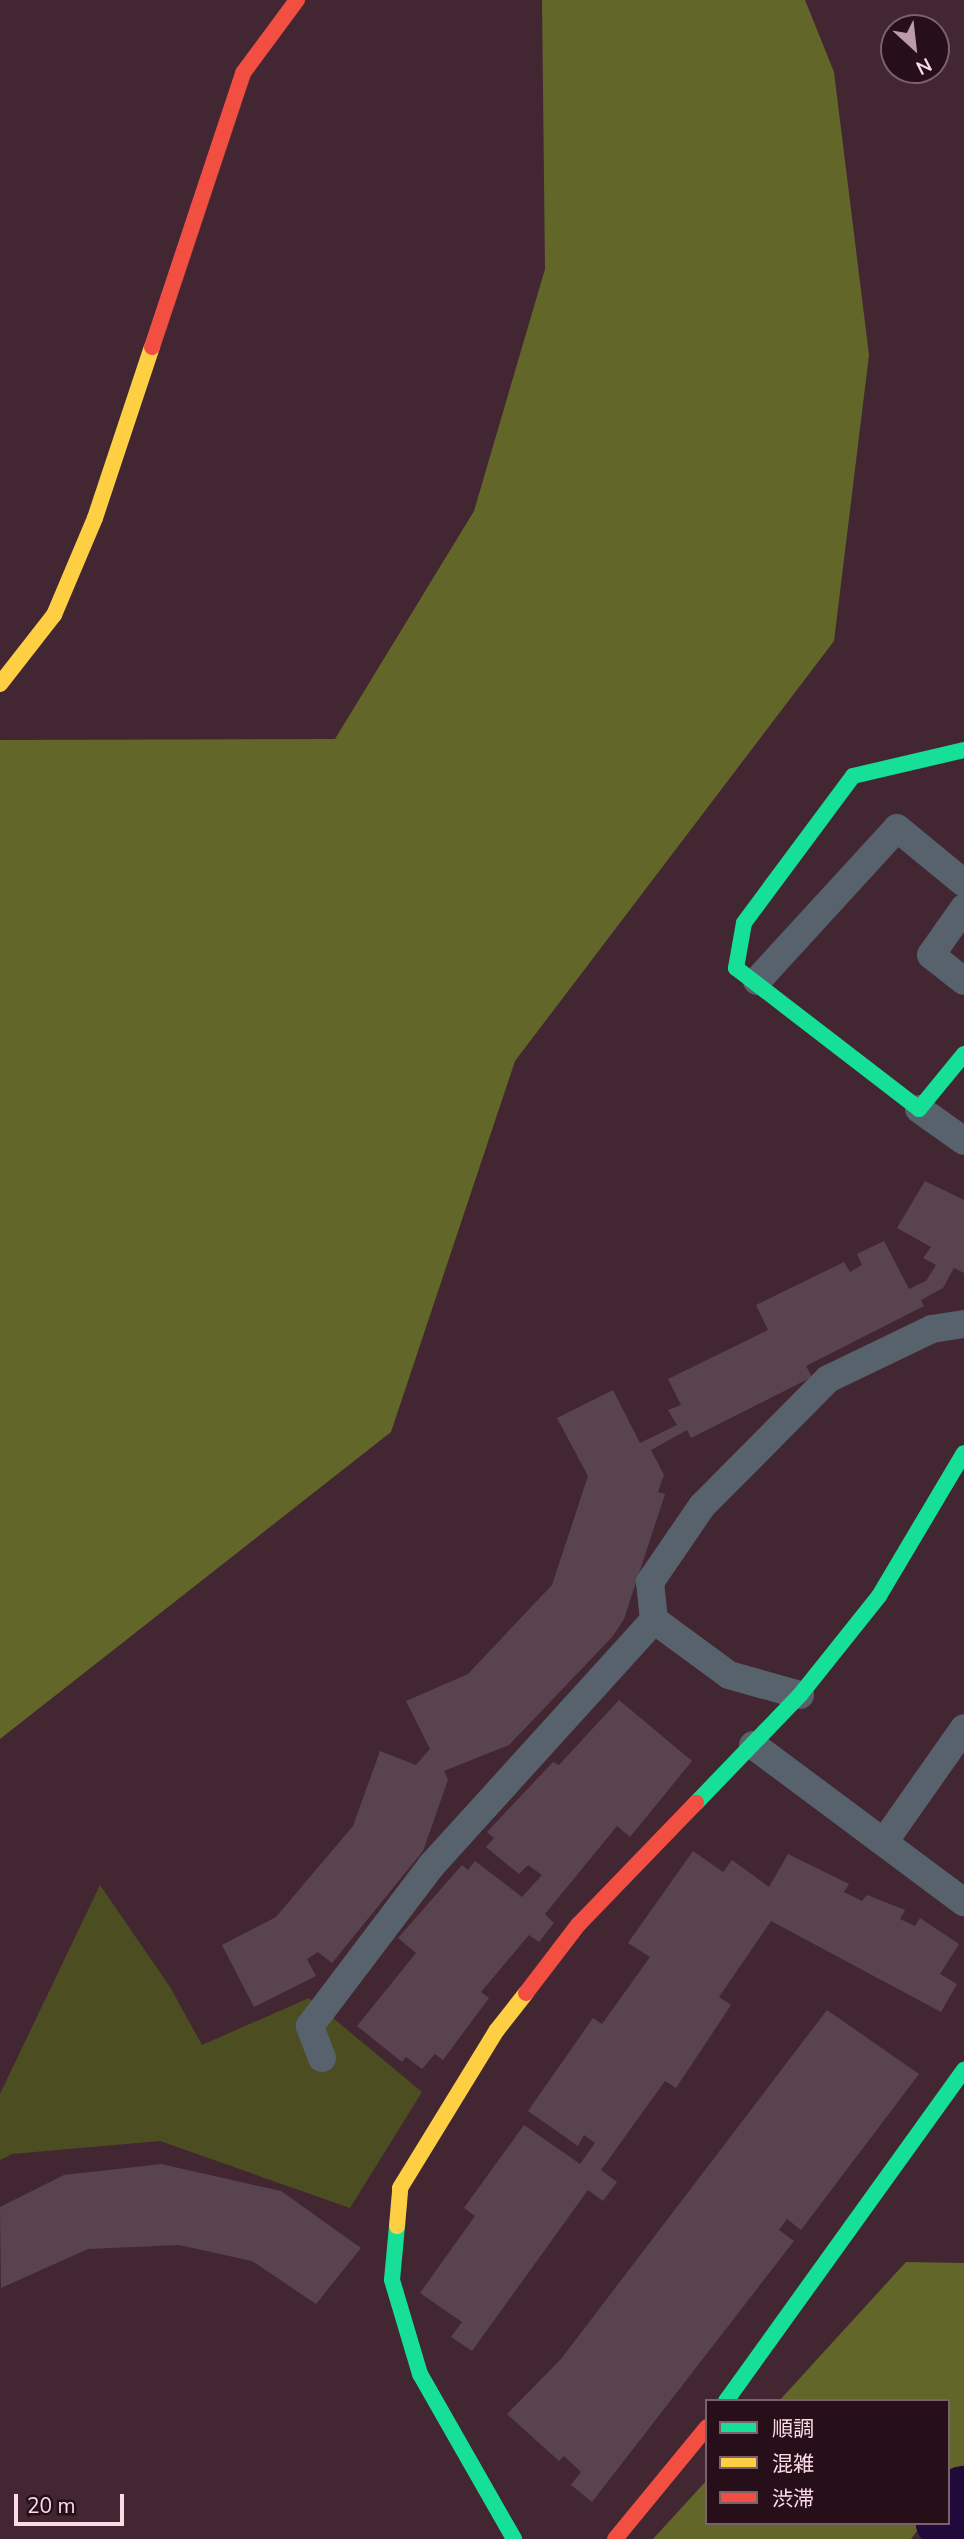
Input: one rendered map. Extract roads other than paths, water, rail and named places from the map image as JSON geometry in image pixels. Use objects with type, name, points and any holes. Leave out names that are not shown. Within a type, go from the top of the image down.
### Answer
[{"type":"street","points":[[0,684],[54,615],[95,518],[243,73],[297,0]]},
{"type":"street","points":[[964,750],[853,776],[744,923],[736,968],[757,981],[919,1109],[964,1141]]},
{"type":"street","points":[[757,981],[897,828],[964,883]]},
{"type":"street","points":[[964,908],[932,956],[964,981]]},
{"type":"street","points":[[919,1109],[964,1054]]},
{"type":"street","points":[[800,1695],[729,1675],[654,1620],[650,1582],[702,1506],[828,1379],[932,1329],[964,1324]]},
{"type":"street","points":[[514,2539],[420,2374],[392,2280],[400,2188],[497,2030],[578,1925],[800,1695],[878,1597],[964,1453]]},
{"type":"street","points":[[322,2058],[310,2026],[431,1866],[654,1620]]},
{"type":"street","points":[[884,1842],[964,1728]]},
{"type":"street","points":[[753,1745],[964,1902]]},
{"type":"street","points":[[727,2399],[964,2070]]},
{"type":"street","points":[[615,2539],[705,2429]]},
{"type":"waterway","points":[[950,2516],[964,2499]]}]
